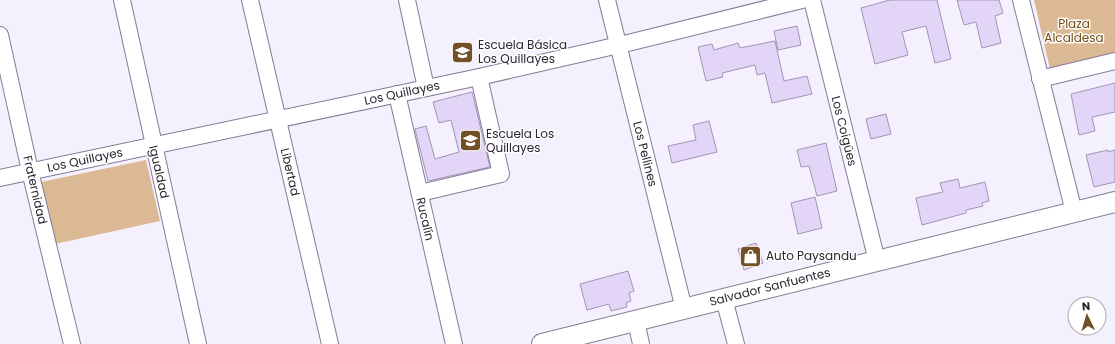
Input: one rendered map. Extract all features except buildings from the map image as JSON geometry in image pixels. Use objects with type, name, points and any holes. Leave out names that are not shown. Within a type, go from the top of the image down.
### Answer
[{"type":"street","name":"Igualdad","points":[[122,0],[198,344]]},
{"type":"street","name":"Libertad","points":[[250,0],[330,344]]},
{"type":"street","points":[[406,0],[426,88]]},
{"type":"street","name":"Los Pellines","points":[[607,0],[684,309]]},
{"type":"street","name":"Los Quillayes","points":[[0,178],[479,77],[802,0]]},
{"type":"street","name":"Los Coigües","points":[[812,0],[877,261]]},
{"type":"street","points":[[1021,0],[1074,212]]},
{"type":"street","name":"Fraternidad","points":[[0,35],[30,171],[72,344]]},
{"type":"street","points":[[1040,79],[1115,61]]},
{"type":"street","points":[[420,193],[501,174],[479,77]]},
{"type":"street","name":"Rucalín","points":[[397,94],[454,344]]},
{"type":"street","name":"Salvador Sanfuentes","points":[[542,344],[1115,202]]},
{"type":"street","points":[[724,299],[736,344]]},
{"type":"street","points":[[636,321],[641,344]]},
{"type":"green space","name":"Plaza Alcaldesa","points":[[1034,0],[1115,0],[1115,53],[1050,69]]},
{"type":"green space","points":[[146,160],[160,221],[55,244],[41,182]]},
{"type":"place","name":"Escuela Básica Los Quillayes","points":[[462,52]]},
{"type":"place","name":"Escuela Los Quillayes","points":[[470,141]]},
{"type":"place","name":"Auto Paysandu","points":[[750,256]]}]
